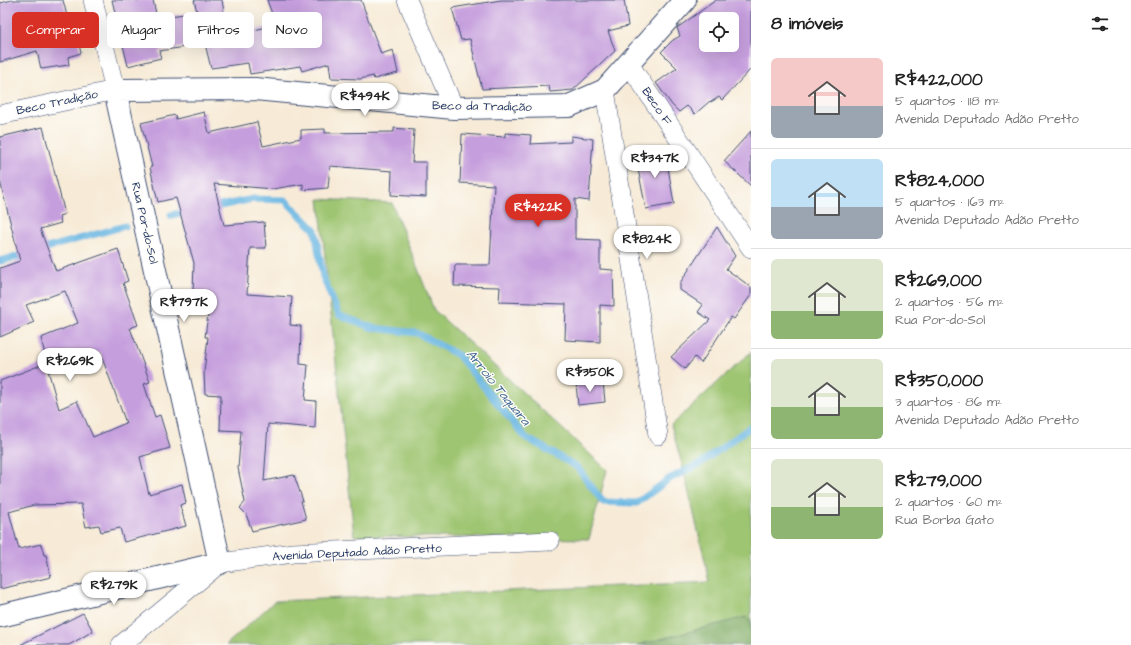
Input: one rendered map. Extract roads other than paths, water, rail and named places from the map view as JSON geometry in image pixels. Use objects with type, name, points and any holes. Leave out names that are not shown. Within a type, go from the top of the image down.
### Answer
[{"type":"street","name":"Rua Por-do-Sol","points":[[93,0],[115,90],[220,563]]},
{"type":"street","points":[[407,0],[454,108]]},
{"type":"street","points":[[658,435],[605,90],[629,64],[675,4]]},
{"type":"street","name":"Beco F","points":[[629,64],[751,248]]},
{"type":"street","name":"Beco da Tradição","points":[[115,90],[255,89],[454,108],[570,106],[605,90]]},
{"type":"street","name":"Beco Tradição","points":[[0,115],[115,90]]},
{"type":"street","name":"Avenida Deputado Adão Pretto","points":[[220,563],[294,553],[550,541]]},
{"type":"street","points":[[0,616],[220,563]]},
{"type":"street","points":[[121,645],[220,563]]},
{"type":"waterway","name":"Arroio Taquara","points":[[210,208],[253,199],[285,200],[315,230],[323,277],[339,315],[373,328],[417,333],[458,355],[525,437],[577,467],[603,502],[637,503],[669,479],[701,463],[749,428],[751,429]]},
{"type":"waterway","name":"Arroio Taquara","points":[[171,215],[190,211]]},
{"type":"waterway","name":"Arroio Taquara","points":[[39,250],[125,226]]},
{"type":"waterway","name":"Arroio Taquara","points":[[0,261],[27,254]]}]
